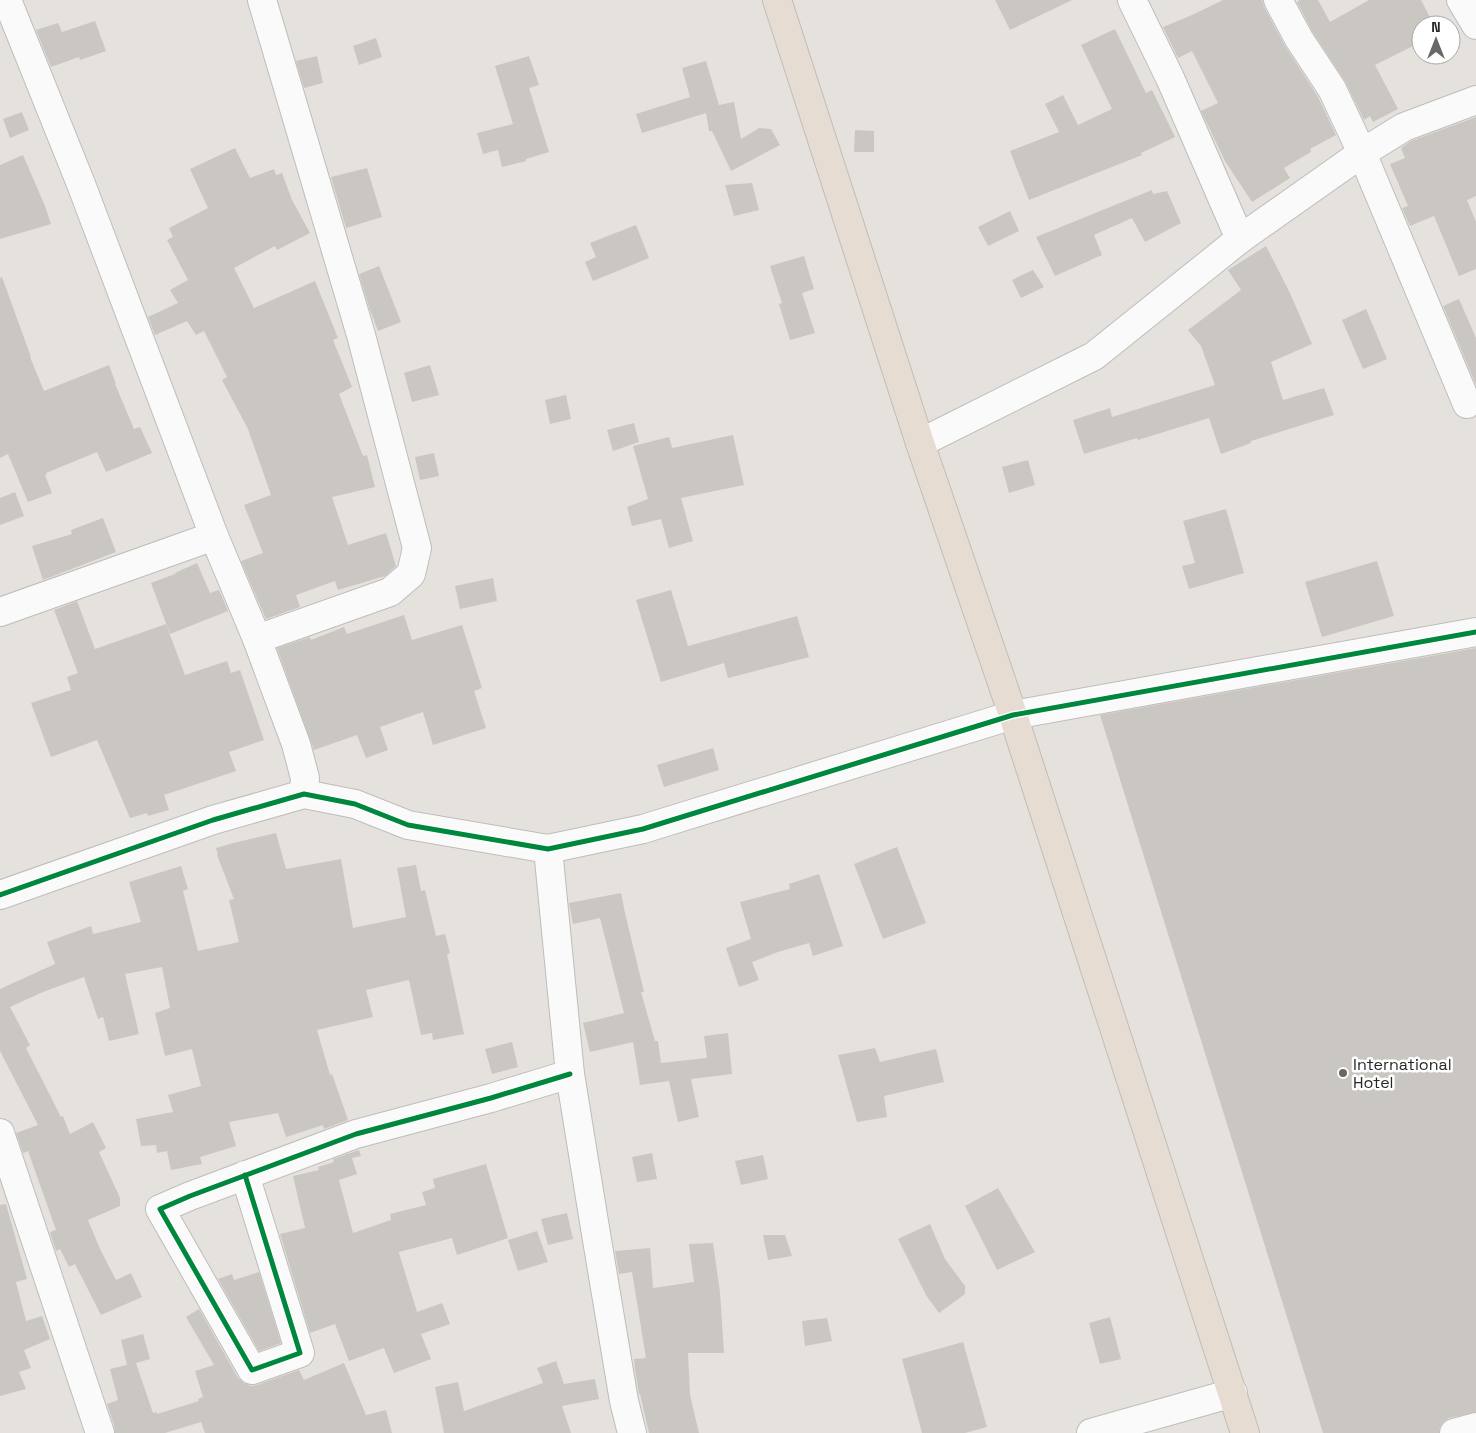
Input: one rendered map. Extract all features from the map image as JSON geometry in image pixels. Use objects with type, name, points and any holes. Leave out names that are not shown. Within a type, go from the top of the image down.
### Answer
[{"type":"highway","points":[[777,0],[920,443],[1013,715],[1246,1433]]},
{"type":"street","points":[[7,0],[81,184],[214,536],[257,639],[296,744],[305,778],[304,794]]},
{"type":"street","points":[[257,639],[390,592],[411,574],[417,548],[360,335],[262,0]]},
{"type":"street","points":[[1132,0],[1170,78],[1240,239]]},
{"type":"street","points":[[1278,0],[1299,39],[1332,89],[1362,152],[1467,404]]},
{"type":"street","points":[[1461,0],[1476,25]]},
{"type":"street","points":[[920,443],[1094,356],[1240,239],[1362,152],[1404,127],[1476,100]]},
{"type":"street","points":[[0,612],[214,536]]},
{"type":"street","points":[[0,895],[213,820],[304,794],[355,804],[408,825],[548,849],[643,829],[1013,715],[1476,632]]},
{"type":"street","points":[[548,849],[570,1074],[621,1381],[632,1433]]},
{"type":"street","points":[[245,1175],[300,1353],[252,1370],[160,1209],[245,1175],[356,1134],[491,1098],[570,1074]]},
{"type":"street","points":[[0,1133],[100,1433]]},
{"type":"street","points":[[1091,1433],[1234,1393]]},
{"type":"street","points":[[1454,1433],[1476,1427]]},
{"type":"building","points":[[995,0],[1072,0],[1010,30]]},
{"type":"building","points":[[1223,0],[1262,0],[1285,46],[1318,97],[1336,135],[1310,149],[1311,152],[1284,168],[1290,178],[1252,202],[1225,161],[1201,111],[1218,103],[1192,51],[1178,58],[1163,27]]},
{"type":"building","points":[[1300,0],[1318,0],[1330,22],[1369,0],[1421,0],[1429,15],[1411,15],[1411,47],[1375,65],[1398,109],[1373,122],[1370,116],[1364,120],[1345,81],[1312,31],[1297,2]]},
{"type":"building","points":[[95,21],[106,51],[80,60],[79,57],[51,67],[36,30],[58,23],[62,32]]},
{"type":"building","points":[[1115,29],[1146,93],[1152,90],[1175,137],[1141,153],[1142,155],[1029,200],[1010,151],[1059,132],[1045,104],[1063,95],[1078,125],[1112,109],[1081,45]]},
{"type":"building","points":[[376,38],[382,57],[359,65],[353,46]]},
{"type":"building","points":[[317,56],[323,83],[304,88],[296,61]]},
{"type":"building","points":[[529,56],[539,85],[529,88],[549,152],[526,159],[526,161],[502,167],[498,150],[483,154],[477,133],[513,124],[495,66]]},
{"type":"building","points":[[706,61],[719,105],[734,102],[741,139],[759,128],[771,129],[780,145],[731,171],[712,131],[709,131],[706,113],[642,133],[636,114],[690,97],[682,68]]},
{"type":"building","points":[[22,112],[29,130],[10,138],[3,119]]},
{"type":"building","points":[[1476,117],[1476,196],[1467,200],[1476,222],[1476,269],[1459,276],[1434,216],[1410,226],[1402,208],[1408,206],[1390,164],[1405,158],[1401,148],[1411,141]]},
{"type":"building","points":[[855,130],[874,131],[874,152],[854,152]]},
{"type":"building","points":[[235,148],[250,178],[274,169],[276,175],[282,173],[292,200],[310,233],[277,250],[275,246],[234,268],[254,308],[315,281],[338,338],[333,340],[352,387],[339,394],[363,456],[367,455],[375,487],[332,497],[348,545],[386,533],[396,566],[385,576],[338,590],[335,581],[296,595],[300,607],[266,619],[241,561],[263,553],[244,505],[271,495],[248,429],[222,380],[227,377],[204,331],[196,335],[187,321],[155,335],[148,317],[178,303],[170,290],[188,280],[167,240],[173,237],[169,228],[208,208],[190,169]]},
{"type":"building","points":[[23,155],[51,224],[0,239],[0,165]]},
{"type":"building","points":[[367,168],[382,217],[346,228],[331,177]]},
{"type":"building","points":[[752,183],[759,210],[734,216],[725,185]]},
{"type":"building","points":[[1152,190],[1153,194],[1167,191],[1181,223],[1145,242],[1132,218],[1094,235],[1102,255],[1055,276],[1036,237]]},
{"type":"building","points":[[1010,211],[1019,231],[988,246],[978,227]]},
{"type":"building","points":[[636,225],[649,258],[593,281],[585,262],[596,257],[590,243]]},
{"type":"building","points":[[1266,246],[1290,293],[1312,344],[1271,362],[1283,400],[1324,388],[1334,415],[1251,441],[1251,443],[1221,454],[1209,418],[1084,454],[1073,420],[1110,408],[1112,417],[1215,385],[1201,346],[1188,330],[1241,290],[1228,270]]},
{"type":"building","points":[[804,256],[814,289],[802,293],[815,333],[790,340],[779,304],[782,303],[770,266]]},
{"type":"building","points":[[379,266],[401,322],[378,331],[359,274]]},
{"type":"building","points":[[1033,270],[1044,287],[1021,298],[1012,280]]},
{"type":"building","points":[[2,277],[44,391],[109,365],[134,429],[140,427],[152,453],[106,472],[97,452],[46,473],[47,475],[45,475],[52,493],[28,502],[8,454],[0,458],[0,278]]},
{"type":"building","points":[[1459,299],[1476,338],[1476,385],[1443,306]]},
{"type":"building","points":[[1366,309],[1387,359],[1363,369],[1342,320]]},
{"type":"building","points":[[430,365],[439,395],[412,402],[404,373]]},
{"type":"building","points":[[566,395],[571,419],[550,424],[545,400]]},
{"type":"building","points":[[634,423],[639,442],[613,451],[607,430]]},
{"type":"building","points":[[733,435],[744,485],[681,498],[693,541],[669,548],[661,519],[632,526],[627,507],[648,499],[633,446],[669,437],[672,448]]},
{"type":"building","points":[[434,453],[439,476],[420,480],[415,457]]},
{"type":"building","points":[[1028,460],[1035,485],[1009,493],[1002,467]]},
{"type":"building","points":[[15,492],[24,516],[0,525],[0,498]]},
{"type":"building","points":[[1226,509],[1244,573],[1189,589],[1182,566],[1195,563],[1183,521]]},
{"type":"building","points":[[103,518],[116,552],[43,580],[32,546],[72,534],[71,530]]},
{"type":"building","points":[[1377,561],[1394,616],[1322,637],[1305,582]]},
{"type":"building","points":[[197,563],[210,593],[219,590],[228,611],[170,634],[151,583]]},
{"type":"building","points":[[493,578],[497,601],[460,609],[455,586]]},
{"type":"building","points":[[671,590],[688,646],[797,616],[809,657],[728,678],[724,663],[661,682],[636,600]]},
{"type":"building","points":[[77,601],[95,649],[166,624],[185,675],[227,661],[231,673],[240,670],[264,740],[229,752],[236,771],[164,795],[169,810],[148,816],[147,813],[130,818],[97,740],[51,757],[31,703],[71,690],[67,677],[78,673],[54,610]]},
{"type":"building","points":[[404,615],[412,640],[462,625],[482,688],[474,691],[486,728],[433,745],[423,712],[380,727],[388,750],[366,758],[357,735],[314,750],[277,648],[310,637],[311,640],[344,627],[347,634]]},
{"type":"building","name":"International Hotel","points":[[1476,648],[1476,1412],[1449,1418],[1443,1422],[1439,1433],[1323,1433],[1100,715]]},
{"type":"building","points":[[713,748],[719,770],[664,787],[657,765]]},
{"type":"building","points":[[276,833],[286,869],[341,859],[353,928],[406,917],[397,868],[416,865],[421,891],[425,890],[436,936],[445,934],[450,953],[447,954],[464,1034],[433,1040],[432,1033],[421,1035],[409,980],[366,990],[373,1017],[317,1030],[330,1075],[332,1074],[348,1120],[324,1129],[323,1125],[286,1137],[278,1113],[229,1122],[236,1146],[200,1157],[202,1164],[171,1170],[167,1151],[157,1153],[156,1145],[141,1146],[136,1119],[173,1112],[168,1095],[201,1086],[192,1049],[165,1056],[155,1013],[170,1008],[162,967],[125,974],[139,1034],[109,1041],[103,1017],[98,1019],[84,977],[43,992],[10,1007],[30,1045],[26,1048],[61,1117],[63,1116],[70,1134],[93,1122],[106,1148],[99,1152],[120,1198],[120,1206],[88,1220],[116,1280],[131,1273],[142,1297],[101,1315],[75,1264],[69,1267],[60,1249],[56,1251],[50,1232],[56,1230],[28,1151],[23,1153],[16,1133],[38,1125],[0,1051],[0,989],[55,964],[47,942],[91,926],[93,934],[141,922],[129,882],[181,866],[188,889],[183,891],[198,951],[239,942],[229,900],[234,899],[216,848]]},
{"type":"building","points":[[897,847],[926,923],[883,939],[854,864]]},
{"type":"building","points":[[819,874],[843,946],[813,956],[809,943],[752,962],[759,980],[739,987],[726,948],[751,939],[740,902],[790,889],[789,884]]},
{"type":"building","points":[[621,893],[644,992],[641,992],[655,1041],[658,1041],[661,1063],[707,1058],[704,1036],[728,1033],[732,1074],[691,1079],[699,1117],[678,1122],[669,1081],[640,1085],[633,1042],[590,1052],[583,1023],[624,1013],[600,918],[573,924],[569,903]]},
{"type":"building","points":[[512,1042],[518,1067],[492,1074],[485,1049]]},
{"type":"building","points":[[875,1048],[880,1062],[936,1049],[944,1082],[884,1096],[887,1117],[857,1122],[838,1055]]},
{"type":"building","points":[[359,1150],[361,1156],[352,1158],[357,1174],[339,1180],[353,1233],[391,1220],[390,1214],[426,1205],[422,1192],[435,1188],[433,1179],[486,1164],[508,1238],[457,1255],[452,1238],[399,1252],[417,1312],[442,1303],[450,1324],[421,1334],[431,1359],[394,1373],[384,1348],[349,1361],[335,1324],[310,1333],[280,1234],[305,1228],[293,1176],[319,1170],[318,1167],[334,1162],[333,1159]]},
{"type":"building","points":[[652,1153],[657,1179],[637,1182],[632,1157]]},
{"type":"building","points":[[763,1155],[768,1179],[741,1185],[735,1161]]},
{"type":"building","points":[[998,1188],[1035,1252],[997,1270],[965,1206]]},
{"type":"building","points":[[6,1204],[27,1279],[16,1282],[26,1321],[42,1316],[50,1339],[24,1350],[31,1368],[19,1372],[26,1389],[0,1396],[0,1205]]},
{"type":"building","points":[[567,1213],[573,1239],[548,1245],[541,1219]]},
{"type":"building","points":[[930,1224],[945,1259],[965,1286],[965,1294],[939,1313],[926,1295],[898,1239]]},
{"type":"building","points":[[537,1231],[548,1262],[518,1271],[508,1240]]},
{"type":"building","points":[[763,1235],[785,1235],[792,1256],[768,1260]]},
{"type":"building","points":[[713,1243],[720,1292],[724,1353],[688,1353],[690,1395],[699,1433],[649,1433],[635,1370],[634,1359],[646,1358],[632,1272],[619,1274],[615,1251],[650,1248],[653,1288],[694,1282],[689,1244]]},
{"type":"building","points":[[259,1272],[281,1343],[259,1351],[218,1279],[232,1274],[234,1280]]},
{"type":"building","points":[[199,1309],[238,1378],[244,1383],[251,1386],[257,1385],[299,1370],[304,1380],[344,1363],[366,1415],[386,1410],[392,1433],[205,1433],[201,1422],[165,1433],[115,1433],[107,1404],[118,1400],[110,1369],[127,1365],[121,1340],[143,1334],[150,1359],[136,1363],[153,1413],[157,1412],[157,1414],[199,1401],[198,1399],[203,1397],[195,1371],[214,1365],[186,1317]]},
{"type":"building","points":[[1110,1317],[1121,1359],[1100,1364],[1089,1323]]},
{"type":"building","points":[[827,1318],[832,1341],[805,1346],[802,1321]]},
{"type":"building","points":[[963,1342],[987,1427],[965,1433],[922,1433],[902,1359]]},
{"type":"building","points":[[556,1361],[564,1384],[595,1379],[599,1399],[562,1406],[571,1433],[444,1433],[435,1387],[458,1382],[464,1411],[543,1383],[537,1368]]},
{"type":"cycle path","points":[[0,895],[213,820],[304,794],[355,804],[408,825],[548,849],[643,829],[1013,715],[1476,632]]},
{"type":"cycle path","points":[[245,1175],[300,1353],[252,1370],[160,1209],[190,1196],[356,1134],[491,1098],[570,1074]]},
{"type":"place","name":"International Hotel","points":[[1343,1073]]}]
